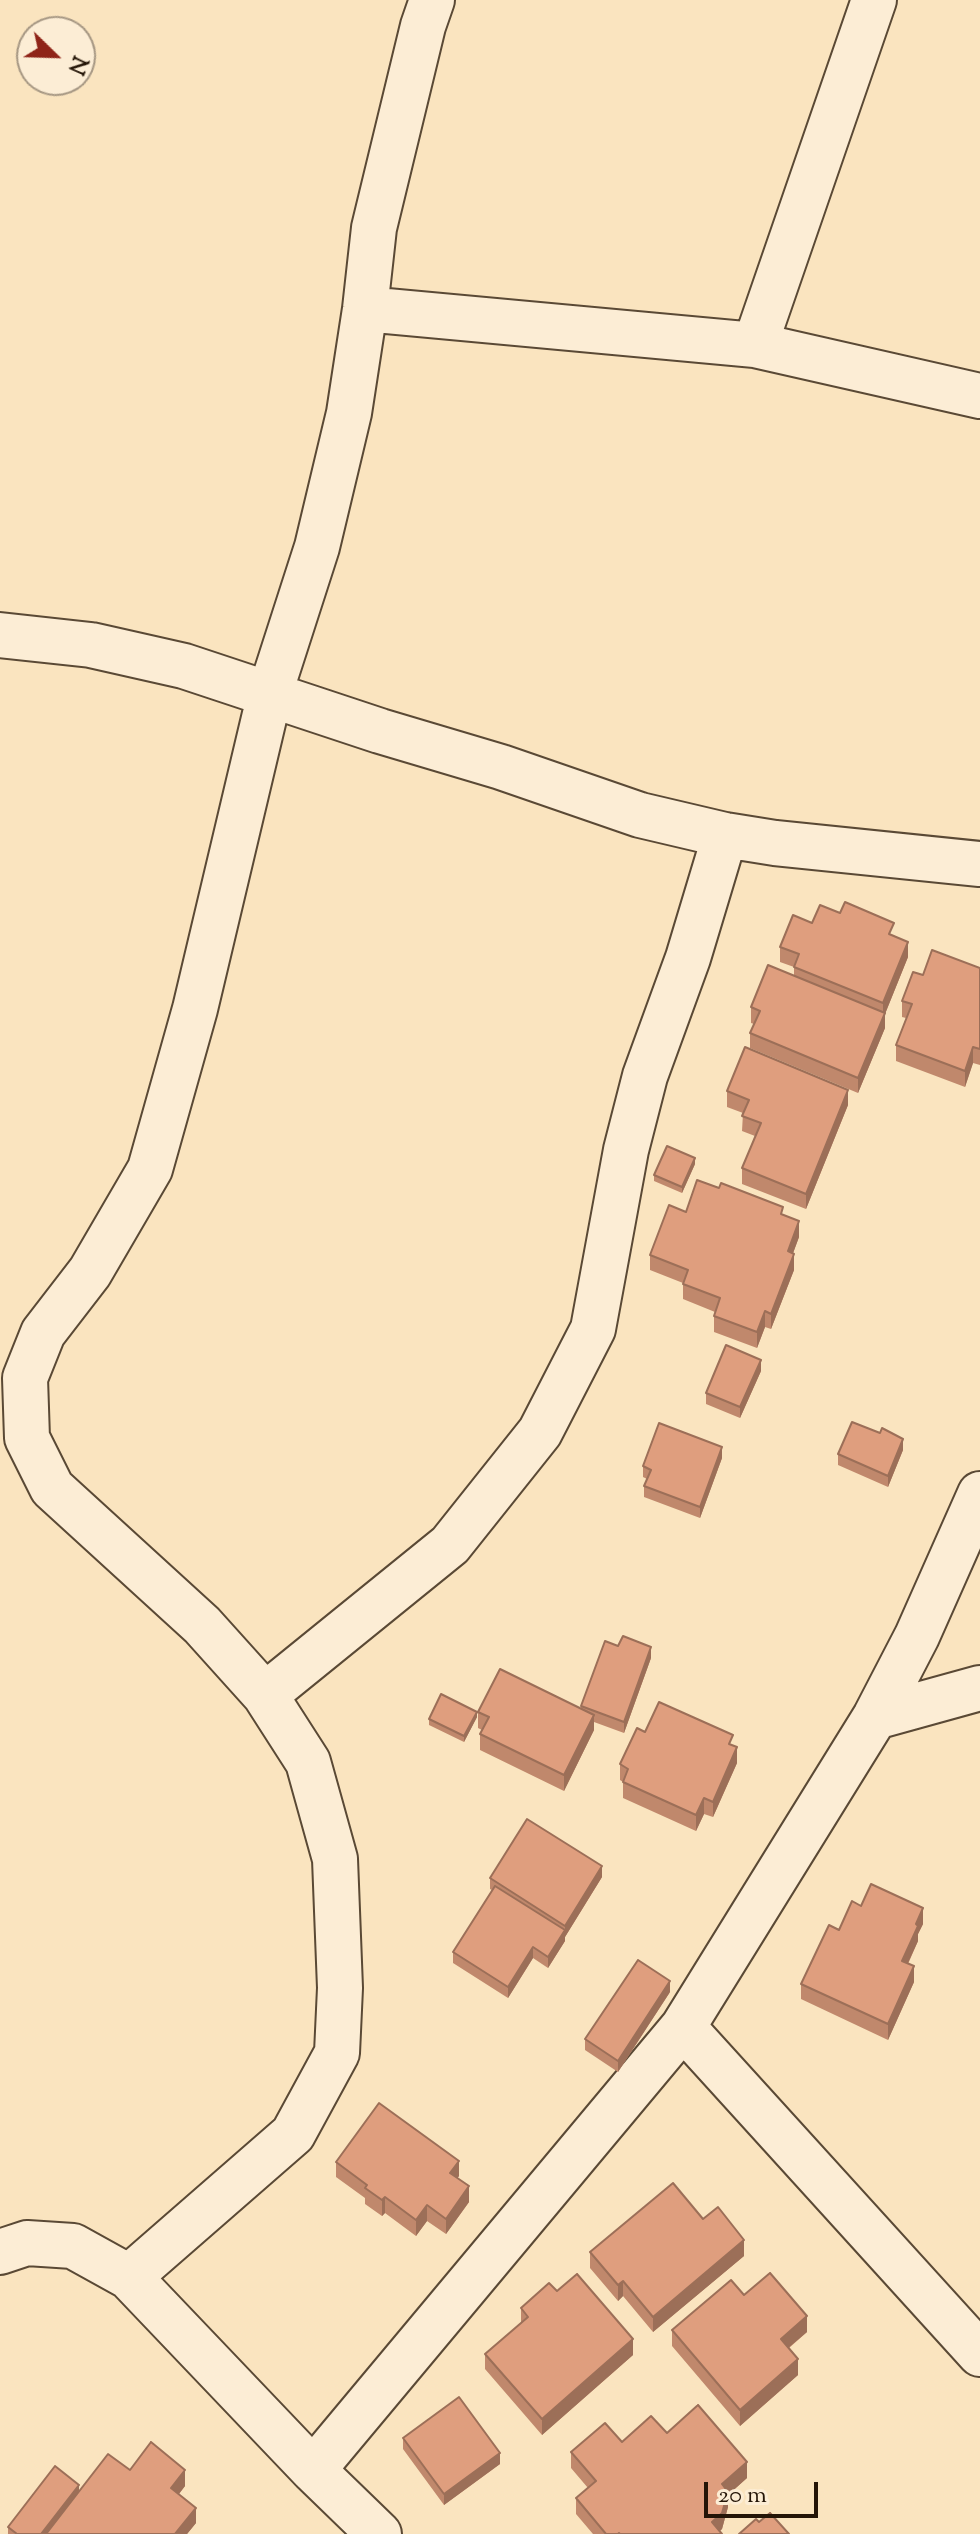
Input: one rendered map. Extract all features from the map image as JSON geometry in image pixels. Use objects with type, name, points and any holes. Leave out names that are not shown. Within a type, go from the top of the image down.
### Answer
[{"type":"street","points":[[129,2277],[293,2134],[337,2053],[340,1988],[335,1859],[308,1762],[265,1695],[202,1625],[52,1488],[27,1438],[25,1378],[43,1333],[90,1272],[150,1169],[195,1009],[270,693],[317,547],[349,413],[374,228],[432,0]]},
{"type":"street","points":[[755,345],[874,0]]},
{"type":"street","points":[[365,309],[755,345],[980,396]]},
{"type":"street","points":[[0,635],[91,645],[184,666],[380,731],[501,767],[640,815],[725,835],[980,864]]},
{"type":"street","points":[[265,1695],[450,1545],[540,1432],[593,1329],[626,1150],[645,1076],[688,958],[725,835]]},
{"type":"street","points":[[313,2470],[683,2027],[875,1717],[917,1636],[980,1494]]},
{"type":"street","points":[[875,1717],[980,1688]]},
{"type":"street","points":[[683,2027],[980,2354]]},
{"type":"street","points":[[0,2252],[27,2243],[73,2246],[129,2277],[313,2470],[379,2534]]},
{"type":"building","points":[[845,902],[894,923],[889,934],[908,942],[883,1003],[794,967],[799,954],[780,947],[793,915],[812,923],[820,905],[840,913]]},
{"type":"building","points":[[932,950],[980,968],[980,1049],[973,1047],[965,1071],[896,1045],[912,1004],[902,1001],[913,972],[923,975]]},
{"type":"building","points":[[768,965],[885,1013],[858,1078],[750,1033],[760,1011],[751,1007]]},
{"type":"building","points":[[745,1047],[848,1090],[806,1194],[742,1168],[761,1123],[742,1116],[749,1100],[727,1091]]},
{"type":"building","points":[[667,1146],[695,1158],[682,1187],[654,1175]]},
{"type":"building","points":[[697,1180],[719,1188],[721,1183],[783,1207],[781,1214],[799,1221],[788,1251],[794,1254],[771,1314],[765,1311],[757,1332],[714,1316],[720,1298],[683,1284],[688,1270],[650,1255],[669,1205],[686,1212]]},
{"type":"building","points":[[726,1345],[761,1360],[740,1407],[706,1393]]},
{"type":"building","points":[[852,1422],[880,1433],[882,1428],[903,1439],[888,1476],[838,1454]]},
{"type":"building","points":[[659,1423],[722,1447],[700,1507],[644,1486],[651,1470],[643,1466]]},
{"type":"building","points":[[623,1636],[651,1647],[624,1722],[581,1706],[605,1641],[618,1646]]},
{"type":"building","points":[[500,1669],[594,1715],[564,1775],[480,1734],[489,1717],[478,1712]]},
{"type":"building","points":[[441,1694],[477,1712],[464,1736],[429,1719]]},
{"type":"building","points":[[659,1702],[733,1735],[729,1744],[737,1747],[713,1802],[704,1798],[696,1815],[623,1782],[628,1769],[620,1764],[637,1728],[645,1732]]},
{"type":"building","points":[[527,1819],[602,1866],[565,1926],[490,1878]]},
{"type":"building","points":[[871,1884],[923,1908],[902,1961],[914,1966],[888,2024],[801,1984],[829,1925],[839,1930],[852,1901],[861,1906]]},
{"type":"building","points":[[495,1886],[565,1930],[548,1957],[533,1947],[508,1987],[453,1952]]},
{"type":"building","points":[[638,1960],[670,1981],[618,2061],[585,2039]]},
{"type":"building","points":[[379,2103],[459,2161],[450,2173],[469,2186],[446,2219],[427,2205],[416,2220],[385,2197],[382,2200],[365,2188],[367,2185],[336,2162]]},
{"type":"building","points":[[673,2183],[703,2219],[718,2207],[744,2240],[653,2317],[623,2281],[618,2285],[590,2252]]},
{"type":"building","points":[[770,2273],[807,2316],[781,2339],[798,2359],[740,2410],[672,2330],[731,2280],[744,2295]]},
{"type":"building","points":[[577,2274],[633,2339],[542,2419],[485,2354],[528,2317],[521,2308],[549,2283],[557,2291]]},
{"type":"building","points":[[459,2397],[500,2453],[444,2494],[403,2438]]},
{"type":"building","points":[[698,2405],[747,2462],[722,2484],[728,2492],[722,2513],[712,2522],[722,2534],[606,2534],[576,2498],[596,2481],[571,2452],[605,2423],[622,2442],[651,2416],[667,2433]]},
{"type":"building","points":[[151,2442],[185,2470],[171,2488],[196,2508],[175,2534],[46,2534],[108,2454],[130,2470]]},
{"type":"building","points":[[55,2466],[79,2485],[41,2534],[17,2534],[8,2527]]},
{"type":"building","points":[[770,2513],[789,2534],[739,2534],[756,2519],[759,2522]]}]
